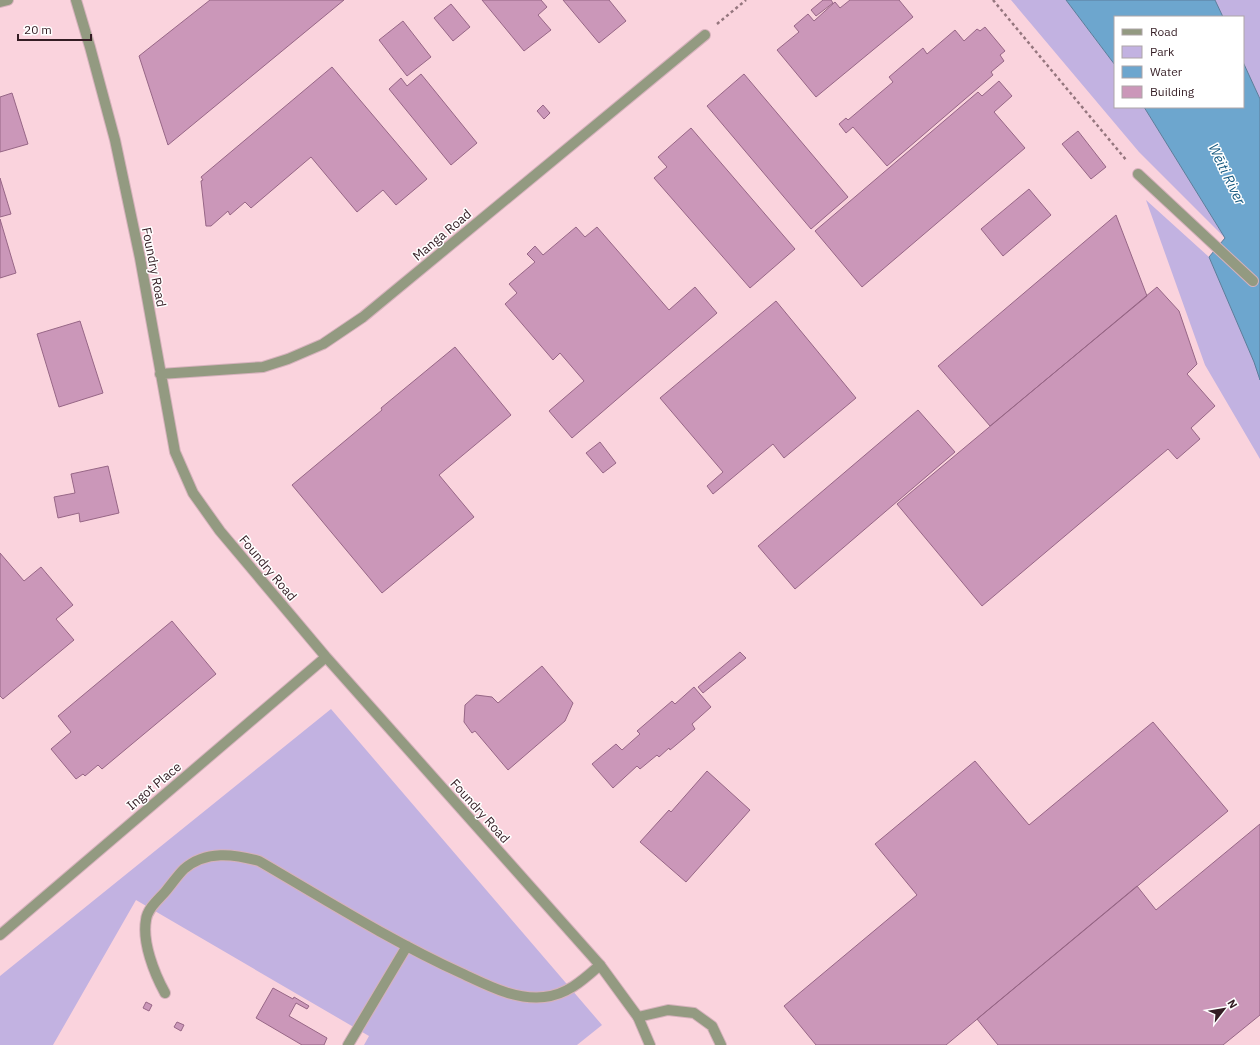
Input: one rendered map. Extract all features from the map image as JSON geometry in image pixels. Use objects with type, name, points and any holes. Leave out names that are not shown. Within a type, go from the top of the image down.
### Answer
[{"type":"street","points":[[0,2],[8,0]]},
{"type":"street","name":"Foundry Road","points":[[76,0],[114,140],[140,258],[175,452],[193,493],[220,531],[326,658],[600,965],[638,1018],[650,1045]]},
{"type":"street","name":"Manga Road","points":[[160,374],[263,367],[288,359],[323,344],[363,317],[705,35]]},
{"type":"street","points":[[1138,174],[1253,281]]},
{"type":"street","name":"Ingot Place","points":[[0,935],[326,658]]},
{"type":"street","points":[[165,992],[159,982],[148,949],[146,918],[183,870],[195,862],[214,855],[234,855],[260,861],[427,957],[495,988],[510,993],[531,997],[552,996],[569,990],[577,985],[600,965]]},
{"type":"street","points":[[348,1045],[407,946]]},
{"type":"street","points":[[638,1018],[668,1010],[694,1013],[712,1026],[721,1045]]},
{"type":"path","points":[[705,35],[746,0]]},
{"type":"path","points":[[993,0],[1138,174]]},
{"type":"green space","points":[[1011,0],[1066,0],[1114,64],[1114,108],[1145,108],[1225,238],[1139,152]]},
{"type":"green space","points":[[1215,0],[1260,0],[1260,99],[1244,64],[1244,16],[1223,16]]},
{"type":"green space","points":[[1146,200],[1209,257],[1254,362],[1260,367],[1260,459],[1205,365]]},
{"type":"green space","points":[[331,709],[602,1025],[577,1045],[364,1045],[369,1036],[136,900],[53,1045],[0,1045],[0,976]]},
{"type":"water","points":[[1066,0],[1215,0],[1223,16],[1114,16],[1114,64]]},
{"type":"water","name":"Wēiti River","points":[[1244,64],[1260,99],[1260,380],[1254,362],[1209,257],[1225,238],[1145,108],[1244,108]]},
{"type":"building","points":[[210,0],[344,0],[168,145],[139,56]]},
{"type":"building","points":[[482,0],[541,0],[547,7],[538,15],[551,30],[524,51]]},
{"type":"building","points":[[563,0],[609,0],[626,21],[599,43]]},
{"type":"building","points":[[823,0],[831,0],[833,3],[816,16],[811,10]]},
{"type":"building","points":[[850,0],[899,0],[913,17],[816,97],[777,50],[799,32],[794,26],[808,14],[814,21],[835,2],[840,8]]},
{"type":"building","points":[[451,4],[470,27],[453,41],[434,18]]},
{"type":"building","points":[[403,21],[431,57],[407,76],[379,40]]},
{"type":"building","points":[[985,27],[1005,51],[1000,55],[1004,61],[991,72],[993,75],[887,166],[853,127],[846,133],[839,124],[846,118],[848,120],[893,82],[889,77],[923,48],[927,54],[955,30],[964,41],[977,29],[980,31]]},
{"type":"building","points":[[332,67],[427,179],[396,205],[383,190],[357,212],[311,157],[251,208],[245,202],[230,215],[228,211],[211,226],[206,226],[201,181],[203,180],[201,177]]},
{"type":"building","points":[[421,74],[477,143],[451,165],[389,89],[401,78],[407,86]]},
{"type":"building","points":[[744,74],[848,197],[811,229],[707,106]]},
{"type":"building","points":[[999,81],[1012,96],[994,112],[1025,148],[862,287],[815,231],[978,92],[982,96]]},
{"type":"building","points":[[12,93],[28,144],[0,152],[0,97]]},
{"type":"building","points":[[543,105],[550,113],[544,119],[537,111]]},
{"type":"building","points":[[691,128],[795,249],[750,288],[654,178],[667,167],[658,157]]},
{"type":"building","points":[[1078,131],[1106,167],[1091,179],[1062,144]]},
{"type":"building","points":[[0,178],[11,214],[0,217]]},
{"type":"building","points":[[1029,189],[1051,215],[1003,256],[981,229]]},
{"type":"building","points":[[1116,215],[1147,296],[990,426],[938,366]]},
{"type":"building","points":[[0,219],[16,273],[0,278]]},
{"type":"building","points":[[576,227],[585,237],[597,227],[669,310],[695,287],[717,313],[572,438],[549,411],[584,381],[560,353],[553,360],[505,304],[517,293],[509,284],[535,262],[527,254],[535,246],[543,255]]},
{"type":"building","points":[[1157,287],[1179,311],[1197,364],[1187,374],[1215,406],[1191,428],[1200,439],[1177,459],[1168,449],[982,606],[897,504]]},
{"type":"building","points":[[776,301],[856,398],[784,458],[773,444],[713,494],[707,486],[723,472],[660,398]]},
{"type":"building","points":[[80,321],[103,393],[59,407],[37,334]]},
{"type":"building","points":[[455,347],[511,415],[439,475],[474,517],[382,593],[292,485],[382,410],[381,408]]},
{"type":"building","points":[[918,410],[955,452],[795,589],[758,546]]},
{"type":"building","points":[[600,442],[616,463],[603,473],[586,453]]},
{"type":"building","points":[[108,466],[119,513],[80,522],[79,513],[58,518],[54,497],[75,493],[71,474]]},
{"type":"building","points":[[0,553],[24,581],[41,567],[73,605],[56,619],[74,640],[3,699],[0,696]]},
{"type":"building","points":[[172,621],[216,674],[102,769],[98,765],[85,776],[83,774],[76,779],[51,749],[71,732],[58,716]]},
{"type":"building","points":[[740,652],[746,658],[703,693],[698,687]]},
{"type":"building","points":[[542,666],[573,703],[565,721],[508,770],[475,731],[472,733],[464,722],[465,705],[476,695],[492,697],[498,703]]},
{"type":"building","points":[[694,687],[711,707],[692,724],[695,729],[670,750],[669,748],[659,757],[657,755],[640,769],[637,766],[613,788],[592,764],[616,744],[622,750],[640,734],[637,731],[672,701],[675,704]]},
{"type":"building","points":[[1153,722],[1228,811],[946,1045],[816,1045],[784,1006],[917,895],[875,844],[975,761],[1029,825]]},
{"type":"building","points":[[707,771],[750,810],[686,882],[640,842],[669,810],[671,812]]},
{"type":"building","points":[[1260,824],[1260,1015],[1223,1045],[998,1045],[977,1019],[1137,886],[1156,910]]},
{"type":"building","points":[[273,988],[293,999],[294,997],[309,1006],[307,1009],[296,1003],[289,1016],[327,1038],[324,1045],[302,1045],[256,1018]]},
{"type":"building","points":[[146,1002],[152,1005],[149,1011],[143,1008]]},
{"type":"building","points":[[177,1022],[184,1025],[181,1031],[174,1027]]}]
